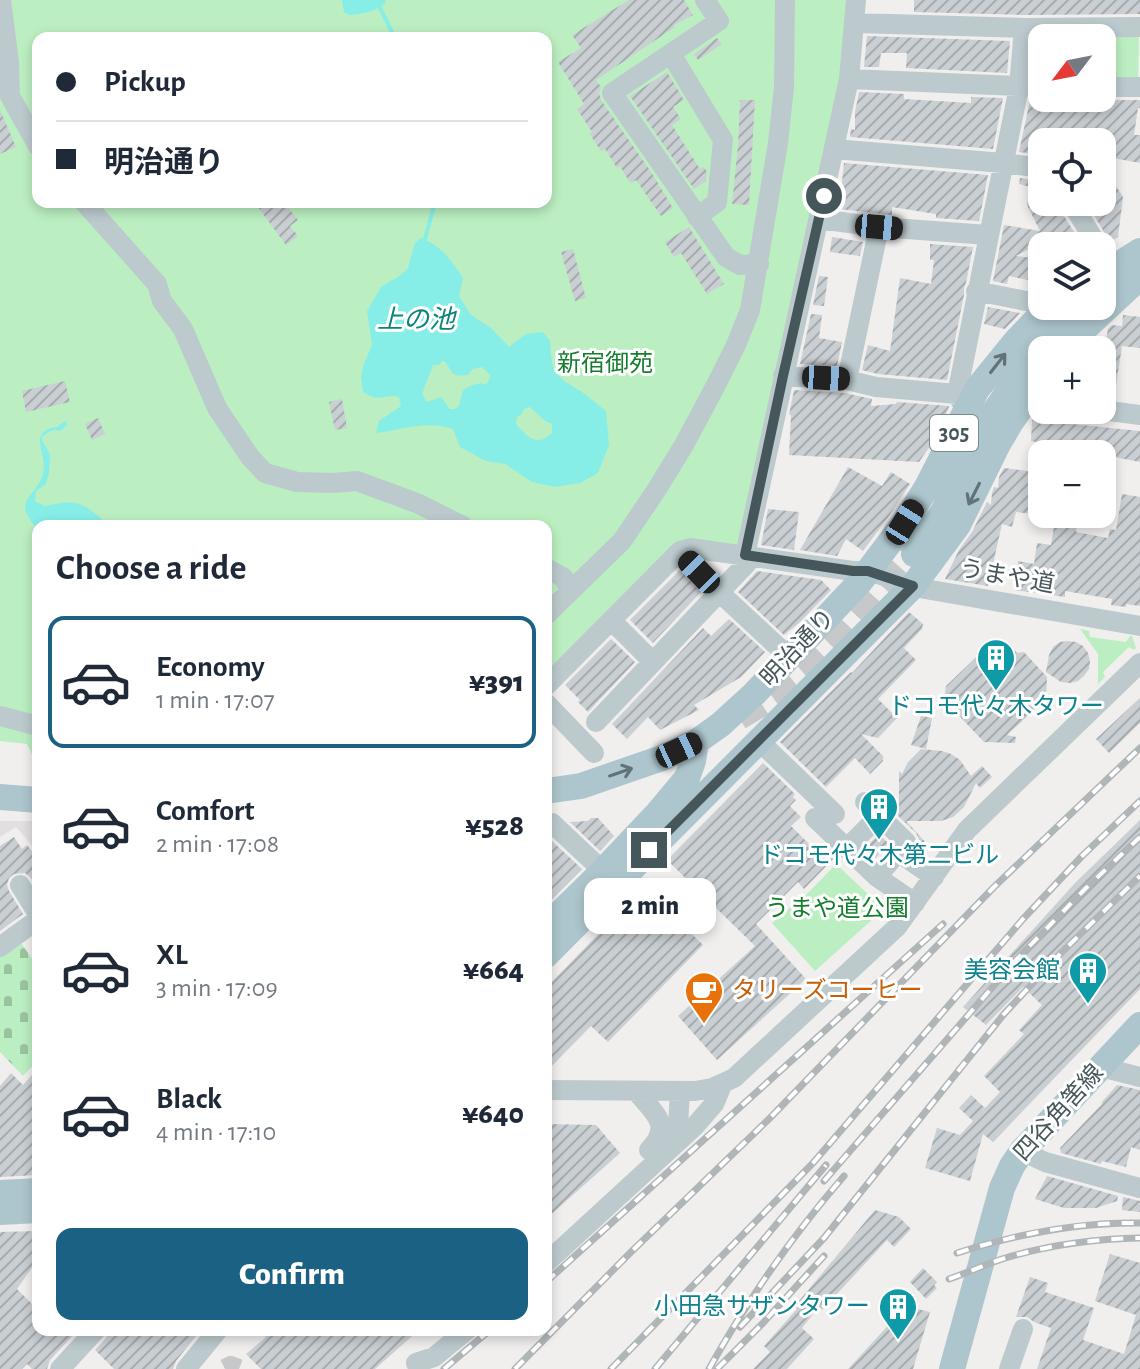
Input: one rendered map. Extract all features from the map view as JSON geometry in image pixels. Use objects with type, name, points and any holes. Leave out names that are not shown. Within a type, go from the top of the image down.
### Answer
[{"type":"main road","points":[[1116,261],[1140,251]]},
{"type":"main road","points":[[1116,285],[1140,270]]},
{"type":"main road","points":[[1077,336],[1140,277]]},
{"type":"main road","name":"明治通り","points":[[696,742],[731,715],[790,658],[860,582],[927,487],[961,402],[977,389],[1004,355],[1039,320]]},
{"type":"main road","name":"305","points":[[914,554],[943,512],[993,414],[1022,371],[1072,320]]},
{"type":"main road","name":"明治通り","points":[[552,949],[913,586],[958,525],[998,444],[1028,405]]},
{"type":"main road","points":[[552,921],[656,815],[687,778],[696,742]]},
{"type":"main road","name":"305","points":[[552,790],[581,786],[662,758],[696,742]]},
{"type":"main road","points":[[0,797],[32,800]]},
{"type":"main road","name":"四谷角筈線","points":[[952,1369],[1005,1180],[1022,1151],[1140,1025]]},
{"type":"main road","points":[[0,1193],[32,1191]]},
{"type":"main road","points":[[0,1212],[32,1210]]},
{"type":"street","points":[[1,0],[10,96],[32,135]]},
{"type":"street","points":[[705,0],[719,21],[612,93],[726,257],[740,265],[759,264]]},
{"type":"street","points":[[552,609],[622,541],[684,445],[736,345],[750,310],[778,143],[784,87],[785,0]]},
{"type":"street","points":[[596,722],[747,563],[745,555],[849,79],[856,0]]},
{"type":"street","points":[[855,23],[1024,28],[1140,27]]},
{"type":"street","points":[[783,376],[847,380],[961,402],[976,291],[1019,87],[1024,28]]},
{"type":"street","points":[[671,54],[723,140],[717,202],[697,217]]},
{"type":"street","points":[[849,79],[1028,87]]},
{"type":"street","points":[[1116,87],[1140,87]]},
{"type":"street","points":[[834,149],[1028,166]]},
{"type":"street","points":[[89,208],[157,284],[162,301],[183,329],[217,408],[250,457],[265,473],[297,482],[357,481],[419,504],[451,520]]},
{"type":"street","points":[[819,219],[988,235]]},
{"type":"street","points":[[847,380],[879,227]]},
{"type":"street","points":[[976,291],[1028,301]]},
{"type":"street","points":[[1116,412],[1140,415]]},
{"type":"street","name":"うまや道","points":[[680,551],[690,548],[868,571],[913,586],[1140,626]]},
{"type":"street","points":[[552,680],[680,551],[790,658]]},
{"type":"street","points":[[552,571],[564,578],[570,591]]},
{"type":"street","points":[[612,621],[653,662]]},
{"type":"street","points":[[552,1090],[704,1090],[722,1085],[740,1073],[889,935],[967,830],[1140,663]]},
{"type":"street","points":[[552,709],[594,753]]},
{"type":"street","points":[[8,718],[32,724]]},
{"type":"street","points":[[758,740],[825,816],[847,848],[877,877],[915,903]]},
{"type":"street","points":[[847,848],[872,809],[906,842],[877,877]]},
{"type":"street","points":[[552,823],[603,871]]},
{"type":"street","points":[[898,852],[934,877]]},
{"type":"street","points":[[20,885],[32,904]]},
{"type":"street","points":[[0,947],[32,924]]},
{"type":"street","points":[[1101,1067],[1140,1077]]},
{"type":"street","points":[[552,1257],[694,1127],[714,1104],[722,1085]]},
{"type":"street","points":[[552,1240],[658,1141],[662,1131],[659,1120],[636,1091]]},
{"type":"street","points":[[552,1248],[671,1138],[679,1121],[680,1091]]},
{"type":"street","points":[[1022,1151],[1045,1162],[1140,1188]]},
{"type":"street","points":[[1009,1369],[1023,1329]]},
{"type":"street","points":[[60,1369],[90,1336]]},
{"type":"street","points":[[186,1369],[213,1336]]},
{"type":"street","points":[[412,1366],[426,1347],[444,1336]]},
{"type":"street","points":[[412,1366],[434,1357],[460,1336]]},
{"type":"shaded area","points":[[0,821],[32,821],[32,845],[16,827],[0,837]]},
{"type":"green space","name":"新宿御苑","points":[[0,0],[851,0],[847,53],[742,546],[680,547],[552,674],[552,520],[32,520],[32,754],[27,744],[0,741]]},
{"type":"green space","points":[[1116,31],[1139,32],[1138,82],[1116,82]]},
{"type":"green space","points":[[1080,629],[1089,631],[1090,637],[1126,642],[1132,636],[1136,648],[1129,647],[1103,672],[1105,677],[1098,684],[1098,654]]},
{"type":"green space","name":"うまや道公園","points":[[836,864],[884,909],[815,971],[772,923]]},
{"type":"green space","points":[[18,939],[32,959],[32,1066],[23,1076],[0,1052],[0,952]]},
{"type":"water","points":[[342,0],[386,2],[373,10],[349,15],[344,12]]},
{"type":"water","name":"上の池","points":[[421,238],[445,254],[463,278],[459,296],[471,315],[491,328],[509,347],[526,334],[543,332],[550,341],[554,371],[606,411],[609,445],[598,473],[580,483],[555,487],[532,482],[505,464],[486,461],[460,447],[453,429],[424,426],[376,433],[379,421],[401,406],[399,397],[378,398],[363,392],[361,377],[372,345],[367,311],[381,287],[408,268],[415,243]],"holes":[[[442,361],[455,375],[468,375],[473,369],[482,367],[491,376],[486,385],[477,384],[463,390],[459,406],[455,409],[450,409],[441,397],[427,402],[422,394],[433,365],[439,365]],[[530,407],[552,424],[552,433],[547,437],[538,440],[530,437],[516,424],[517,417]]]},
{"type":"water","points":[[65,421],[67,425],[60,431],[53,430],[42,436],[50,454],[49,473],[46,484],[36,491],[35,501],[45,506],[80,504],[103,520],[32,522],[26,511],[28,499],[43,473],[40,438],[48,429]]},
{"type":"building","points":[[629,0],[684,0],[693,15],[596,80],[601,87],[601,100],[673,208],[661,216],[636,180],[630,183],[605,149],[601,151],[577,109],[584,104],[558,62],[581,48],[572,35]]},
{"type":"building","points":[[914,0],[1140,0],[1140,14],[914,12]]},
{"type":"building","points":[[867,36],[1010,41],[1007,73],[906,68],[907,53],[881,53],[879,67],[864,67]]},
{"type":"building","points":[[717,38],[722,44],[698,60],[694,54]]},
{"type":"building","points":[[667,72],[684,100],[673,107],[681,119],[672,125],[700,169],[704,167],[707,172],[706,181],[694,189],[630,96]]},
{"type":"building","points":[[859,92],[904,94],[904,99],[971,103],[971,97],[1003,98],[993,149],[850,137],[851,129],[855,130]]},
{"type":"building","points":[[740,100],[755,100],[749,205],[732,204]]},
{"type":"building","points":[[1116,100],[1140,100],[1134,135],[1140,135],[1140,163],[1116,159],[1116,128],[1028,128],[1028,153],[1019,152],[1028,109],[1028,112],[1116,112]]},
{"type":"building","points":[[0,110],[16,147],[0,154]]},
{"type":"building","points":[[844,163],[988,175],[979,221],[936,218],[936,214],[892,207],[892,215],[839,209]]},
{"type":"building","points":[[1020,178],[1028,179],[1028,186],[1019,184]]},
{"type":"building","points":[[1116,186],[1123,197],[1118,237],[1116,232],[1104,232],[1094,216],[1116,216]]},
{"type":"building","points":[[258,208],[289,208],[298,220],[290,226],[298,236],[286,245]]},
{"type":"building","points":[[1032,216],[1064,216],[1074,232],[1028,232],[1028,250],[1016,256],[1028,257],[1028,280],[1009,276],[1007,284],[993,281],[1004,225],[1040,231]]},
{"type":"building","points":[[689,227],[724,284],[707,294],[681,253],[674,257],[665,242]]},
{"type":"building","points":[[832,237],[863,242],[860,256],[830,252]]},
{"type":"building","points":[[930,244],[973,247],[947,380],[862,370],[868,345],[890,351],[900,278],[931,284],[934,260],[930,260]]},
{"type":"building","points":[[573,249],[586,298],[575,301],[561,252]]},
{"type":"building","points":[[819,276],[828,277],[824,306],[813,305]]},
{"type":"building","points":[[988,307],[1020,313],[1005,329],[984,324]]},
{"type":"building","points":[[811,314],[822,315],[819,338],[842,342],[837,366],[800,364]]},
{"type":"building","points":[[1123,315],[1140,317],[1140,348],[1122,346],[1116,385],[1116,336],[1107,336],[1112,325],[1122,326]]},
{"type":"building","points":[[65,381],[70,402],[26,412],[22,391]]},
{"type":"building","points":[[794,390],[845,393],[872,399],[871,406],[897,402],[949,407],[919,462],[789,455],[789,415]]},
{"type":"building","points":[[342,399],[347,428],[335,430],[329,402]]},
{"type":"building","points":[[98,418],[105,434],[92,440],[85,424]]},
{"type":"building","points":[[1032,424],[1071,424],[1140,431],[1140,462],[1116,457],[1116,440],[1031,440]]},
{"type":"building","points":[[848,467],[882,486],[891,472],[910,484],[863,551],[846,539],[837,556],[800,550]]},
{"type":"building","points":[[1004,468],[1028,471],[1028,513],[1016,512],[1012,527],[1002,524],[988,586],[945,579],[987,502],[991,505]]},
{"type":"building","points":[[1122,494],[1140,497],[1140,606],[1111,605],[1112,599],[1065,591],[1065,597],[1014,590],[1018,561],[1034,564],[1037,543],[1051,545],[1054,528],[1077,528],[1076,532],[1108,538],[1110,529],[1116,530]]},
{"type":"building","points":[[768,509],[799,512],[794,550],[761,545]]},
{"type":"building","points":[[680,570],[701,592],[653,643],[630,620]]},
{"type":"building","points":[[757,571],[821,580],[831,590],[784,635],[738,592]]},
{"type":"building","points":[[909,612],[923,624],[904,648],[916,660],[878,699],[897,718],[878,738],[861,734],[883,756],[883,761],[870,774],[855,758],[826,787],[780,742],[852,673]]},
{"type":"building","points":[[729,619],[765,652],[741,677],[694,705],[699,710],[660,730],[648,717],[627,739],[612,724],[703,628],[711,636]]},
{"type":"building","points":[[611,639],[635,662],[588,712],[565,685]]},
{"type":"building","points":[[1068,641],[1083,646],[1090,661],[1084,676],[1070,683],[1061,682],[1046,672],[1053,647]]},
{"type":"building","name":"ドコモ代々木タワー","points":[[992,642],[1008,642],[1017,653],[1024,652],[1047,677],[1046,699],[1007,735],[1016,737],[1015,743],[984,742],[944,700],[946,686]]},
{"type":"building","points":[[1140,698],[1140,723],[1109,753],[1096,739]]},
{"type":"building","points":[[921,716],[932,718],[926,749],[911,745]]},
{"type":"building","points":[[921,749],[951,754],[960,760],[971,776],[982,766],[992,777],[980,788],[976,783],[964,807],[953,817],[941,821],[906,821],[928,845],[920,852],[916,833],[873,792],[876,789],[899,814],[899,771],[902,774],[908,762]]},
{"type":"building","points":[[763,763],[795,794],[793,797],[796,800],[790,806],[801,817],[791,826],[816,851],[823,844],[836,856],[804,889],[798,882],[756,924],[806,979],[717,1060],[678,1016],[755,946],[667,860]]},
{"type":"building","points":[[598,818],[614,836],[600,851],[570,822]]},
{"type":"building","points":[[1140,820],[1140,989],[993,1142],[983,1134],[970,1181],[925,1168],[937,1128],[960,1135],[973,1121],[959,1108],[971,1095],[985,1108],[1000,1092],[984,1076],[1024,1034],[1019,1030],[1042,1005],[1023,987],[986,1025],[963,1007],[1075,883]]},
{"type":"building","points":[[879,834],[888,843],[876,858],[865,848]]},
{"type":"building","points":[[14,837],[22,849],[27,845],[32,851],[32,880],[25,873],[9,878],[9,891],[23,914],[0,931],[0,846]]},
{"type":"building","points":[[552,841],[582,869],[552,899]]},
{"type":"building","points":[[644,887],[703,945],[608,1042],[591,1026],[552,1066],[552,982]]},
{"type":"building","points":[[11,1073],[23,1085],[32,1075],[32,1175],[0,1177],[0,1086]]},
{"type":"building","points":[[1117,1085],[1140,1090],[1140,1150],[1131,1147],[1126,1167],[1061,1153],[1060,1148]]},
{"type":"building","points":[[552,1124],[596,1125],[620,1153],[552,1214]]},
{"type":"building","points":[[1047,1176],[1118,1196],[1117,1201],[1096,1208],[1064,1208],[1035,1199]]},
{"type":"building","points":[[1123,1197],[1140,1201],[1140,1212],[1122,1210]]},
{"type":"building","points":[[875,1210],[899,1217],[911,1229],[894,1247],[887,1240],[822,1310],[819,1307],[802,1328],[814,1339],[787,1369],[753,1369],[770,1352],[764,1346]]},
{"type":"building","points":[[32,1231],[32,1268],[17,1289],[32,1304],[32,1336],[72,1336],[50,1360],[47,1369],[32,1369],[27,1364],[22,1369],[0,1369],[0,1232]]},
{"type":"building","points":[[1110,1254],[1140,1263],[1140,1369],[1037,1369],[1051,1328],[1027,1317],[1016,1317],[1030,1277],[1048,1283],[1045,1292],[1094,1308],[1083,1340],[1124,1354],[1136,1315],[1095,1301]]},
{"type":"building","points":[[923,1268],[937,1282],[934,1285],[937,1288],[926,1299],[910,1282]]},
{"type":"building","name":"小田急サザンタワー","points":[[906,1306],[930,1312],[913,1369],[848,1369]]},
{"type":"building","points":[[196,1336],[173,1369],[114,1369],[95,1350],[106,1338]]},
{"type":"building","points":[[412,1336],[375,1369],[261,1369],[246,1354],[266,1337]]},
{"type":"waterway","points":[[380,8],[392,32]]},
{"type":"waterway","points":[[425,239],[433,208]]},
{"type":"tunnel","points":[[739,717],[765,701],[812,663],[914,554]]},
{"type":"tunnel","points":[[225,1369],[231,1366],[239,1369]]},
{"type":"railway","points":[[552,1332],[770,1118],[995,886],[1140,748]]},
{"type":"railway","points":[[611,1369],[813,1163],[1023,919],[1082,856],[1140,801]]},
{"type":"railway","points":[[824,1181],[1016,960],[1140,837]]},
{"type":"railway","points":[[740,1327],[824,1238],[1004,1014],[1140,876]]},
{"type":"railway","points":[[552,1277],[943,924]]},
{"type":"railway","points":[[655,1369],[826,1165]]},
{"type":"railway","points":[[709,1369],[772,1269],[844,1176]]},
{"type":"railway","points":[[957,1253],[1047,1230],[1140,1223]]},
{"type":"railway","points":[[949,1279],[1002,1259],[1053,1246],[1140,1238]]},
{"type":"railway","points":[[717,1369],[824,1256]]},
{"type":"railway","points":[[444,1369],[483,1336]]},
{"type":"railway","points":[[515,1369],[548,1336]]},
{"type":"place","name":"ドコモ代々木タワー","points":[[996,692]]},
{"type":"place","name":"ドコモ代々木第二ビル","points":[[879,841]]},
{"type":"place","name":"美容会館","points":[[1088,1005]]},
{"type":"place","name":"タリーズコーヒー","points":[[704,1025]]},
{"type":"place","name":"小田急サザンタワー","points":[[898,1341]]},
{"type":"route","points":[[649,850],[913,586],[868,571],[745,555],[824,196]]}]
